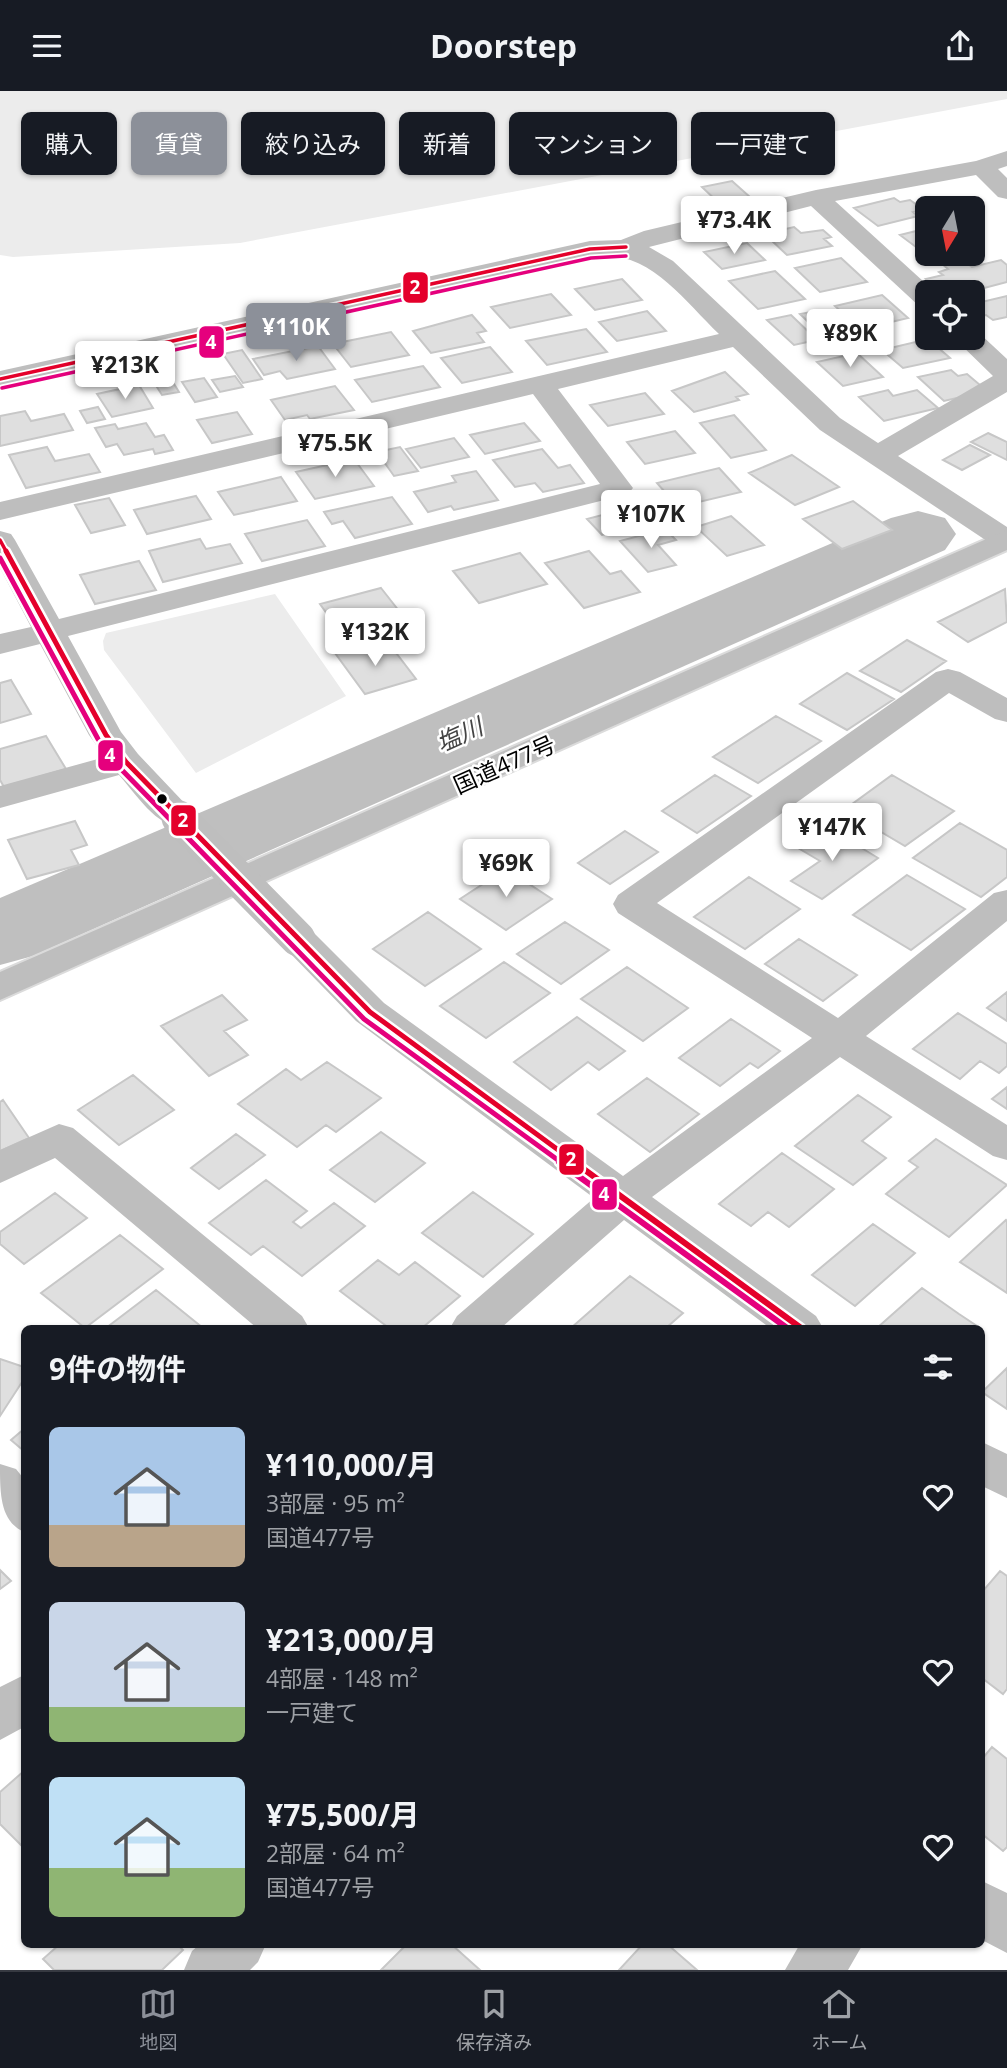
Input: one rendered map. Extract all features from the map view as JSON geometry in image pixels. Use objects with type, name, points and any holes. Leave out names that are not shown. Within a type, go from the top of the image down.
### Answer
[{"type":"main road","points":[[0,379],[590,250],[626,247],[653,236],[816,198],[981,167],[1007,158]]},
{"type":"main road","points":[[981,167],[1007,192]]},
{"type":"main road","points":[[816,198],[915,288]]},
{"type":"main road","points":[[626,247],[656,260],[830,424],[1006,540]]},
{"type":"main road","points":[[0,511],[738,338]]},
{"type":"main road","points":[[981,350],[1007,374]]},
{"type":"main road","points":[[877,455],[1007,380]]},
{"type":"main road","points":[[0,644],[618,488],[540,384]]},
{"type":"main road","points":[[0,540],[106,735],[126,762],[370,1013],[796,1325]]},
{"type":"main road","name":"国道477号","points":[[0,987],[1006,540]]},
{"type":"main road","points":[[1007,712],[948,680],[631,904],[1007,1145]]},
{"type":"main road","points":[[0,797],[126,762]]},
{"type":"main road","points":[[475,1325],[622,1198],[839,1038],[1007,902]]},
{"type":"main road","points":[[0,1168],[59,1139],[283,1325]]},
{"type":"main road","points":[[985,1463],[1007,1479]]},
{"type":"main road","points":[[0,1483],[21,1508]]},
{"type":"main road","points":[[0,1717],[21,1700]]},
{"type":"main road","points":[[985,1909],[1007,1927]]},
{"type":"main road","points":[[211,1970],[235,1948]]},
{"type":"main road","points":[[813,1970],[832,1948]]},
{"type":"shaded area","points":[[0,91],[1007,91],[1007,99],[835,131],[835,112],[691,112],[691,158],[677,161],[677,112],[509,112],[509,175],[602,175],[240,243],[13,257],[0,255]]},
{"type":"shaded area","points":[[275,594],[346,696],[196,773],[104,650],[106,633]]},
{"type":"building","points":[[732,181],[751,198],[721,205],[702,187]]},
{"type":"building","points":[[894,198],[900,202],[910,200],[915,204],[915,217],[878,226],[854,208]]},
{"type":"building","points":[[794,227],[801,233],[823,230],[831,237],[824,239],[832,246],[787,255],[770,239],[778,237],[772,232]]},
{"type":"building","points":[[915,231],[915,246],[900,235]]},
{"type":"building","points":[[747,243],[765,260],[722,269],[704,252]]},
{"type":"building","points":[[841,258],[867,282],[820,292],[795,268]]},
{"type":"building","points":[[1001,260],[1007,265],[1007,282],[985,288],[985,280],[926,279],[943,275],[939,272],[948,269],[944,266],[985,266]]},
{"type":"building","points":[[775,271],[805,299],[758,309],[729,281]]},
{"type":"building","points":[[622,279],[642,300],[595,310],[575,289]]},
{"type":"building","points":[[551,294],[571,315],[510,328],[491,307]]},
{"type":"building","points":[[882,295],[908,318],[887,323],[891,327],[865,333],[835,306]]},
{"type":"building","points":[[1007,296],[1007,317],[993,320],[985,315],[985,301]]},
{"type":"building","points":[[821,310],[846,333],[825,338],[800,314]]},
{"type":"building","points":[[647,311],[666,331],[617,341],[599,322]]},
{"type":"building","points":[[472,315],[486,331],[477,333],[484,342],[431,353],[413,331]]},
{"type":"building","points":[[791,315],[817,340],[794,345],[767,320]]},
{"type":"building","points":[[586,329],[607,352],[547,365],[526,341]]},
{"type":"building","points":[[391,332],[409,355],[351,367],[333,344]]},
{"type":"building","points":[[915,342],[915,350],[941,350],[950,358],[903,368],[882,350]]},
{"type":"building","points":[[318,346],[335,369],[287,379],[280,371],[264,375],[253,359]]},
{"type":"building","points":[[490,347],[512,372],[462,383],[441,358]]},
{"type":"building","points":[[242,350],[262,379],[243,383],[223,354]]},
{"type":"building","points":[[857,353],[883,377],[843,386],[817,362]]},
{"type":"building","points":[[163,366],[179,392],[162,395],[146,370]]},
{"type":"building","points":[[423,366],[440,387],[372,402],[355,380]]},
{"type":"building","points":[[951,370],[958,376],[967,374],[987,391],[944,401],[918,377]]},
{"type":"building","points":[[725,372],[748,394],[736,397],[739,400],[694,412],[672,391]]},
{"type":"building","points":[[235,376],[243,387],[220,392],[212,380]]},
{"type":"building","points":[[204,378],[217,397],[195,402],[182,382]]},
{"type":"building","points":[[139,385],[153,408],[112,417],[97,394]]},
{"type":"building","points":[[335,386],[354,410],[310,419],[307,415],[285,420],[271,400]]},
{"type":"building","points":[[888,390],[893,396],[917,390],[938,408],[884,421],[859,397]]},
{"type":"building","points":[[645,393],[664,414],[608,426],[590,405]]},
{"type":"building","points":[[98,407],[105,419],[87,423],[80,411]]},
{"type":"building","points":[[25,411],[31,421],[64,414],[73,430],[0,446],[0,416]]},
{"type":"building","points":[[237,412],[252,434],[212,443],[197,420]]},
{"type":"building","points":[[734,415],[766,450],[731,458],[700,423]]},
{"type":"building","points":[[146,423],[155,437],[164,435],[173,450],[155,454],[153,449],[124,455],[117,444],[106,447],[95,428],[115,424],[118,429]]},
{"type":"building","points":[[524,423],[540,441],[485,454],[470,435]]},
{"type":"building","points":[[675,431],[695,453],[645,464],[627,442]]},
{"type":"building","points":[[988,433],[1007,442],[1007,460],[971,442]]},
{"type":"building","points":[[454,438],[469,457],[421,468],[406,449]]},
{"type":"building","points":[[970,445],[990,455],[962,470],[943,460]]},
{"type":"building","points":[[47,447],[55,461],[89,454],[100,472],[26,488],[9,455]]},
{"type":"building","points":[[400,447],[418,471],[394,476],[377,452]]},
{"type":"building","points":[[542,449],[558,468],[570,465],[584,483],[543,492],[535,483],[515,487],[493,460]]},
{"type":"building","points":[[792,455],[839,487],[795,505],[749,473]]},
{"type":"building","points":[[354,459],[374,486],[315,499],[296,472]]},
{"type":"building","points":[[719,468],[741,492],[678,507],[657,483]]},
{"type":"building","points":[[476,471],[498,500],[454,510],[451,506],[428,512],[414,492],[456,482],[452,476]]},
{"type":"building","points":[[281,477],[297,501],[234,515],[218,492]]},
{"type":"building","points":[[196,496],[211,519],[147,534],[134,510]]},
{"type":"building","points":[[392,497],[412,524],[355,538],[343,521],[332,524],[324,512]]},
{"type":"building","points":[[109,498],[125,525],[91,533],[75,505]]},
{"type":"building","points":[[853,501],[892,530],[842,549],[803,519]]},
{"type":"building","points":[[602,515],[617,531],[602,535],[587,519]]},
{"type":"building","points":[[731,516],[764,545],[727,556],[696,527]]},
{"type":"building","points":[[307,520],[325,546],[262,561],[245,534]]},
{"type":"building","points":[[665,529],[676,540],[658,545],[676,565],[648,572],[620,541]]},
{"type":"building","points":[[200,539],[206,549],[230,544],[242,563],[163,582],[149,551]]},
{"type":"building","points":[[589,551],[610,574],[621,571],[640,592],[584,608],[545,563]]},
{"type":"building","points":[[520,553],[547,584],[479,603],[453,571]]},
{"type":"building","points":[[139,561],[156,590],[95,604],[80,575]]},
{"type":"building","points":[[381,588],[410,625],[348,643],[320,604]]},
{"type":"building","points":[[1005,589],[1007,622],[968,642],[938,622]]},
{"type":"building","points":[[907,640],[946,661],[901,692],[860,671]]},
{"type":"building","points":[[368,643],[376,654],[393,649],[416,679],[365,694],[335,653]]},
{"type":"building","points":[[847,673],[894,699],[847,730],[800,704]]},
{"type":"building","points":[[11,680],[31,714],[0,723],[0,683]]},
{"type":"building","points":[[776,716],[821,741],[758,783],[713,757]]},
{"type":"building","points":[[46,736],[66,769],[4,787],[0,780],[0,749]]},
{"type":"building","points":[[715,775],[751,796],[697,833],[662,811]]},
{"type":"building","points":[[892,775],[954,811],[905,846],[844,810]]},
{"type":"building","points":[[75,821],[87,845],[71,850],[79,865],[27,879],[8,840]]},
{"type":"building","points":[[960,823],[1007,850],[1007,877],[981,897],[913,858]]},
{"type":"building","points":[[827,827],[878,858],[822,899],[791,881],[820,861],[798,848]]},
{"type":"building","points":[[625,831],[658,852],[610,884],[578,863]]},
{"type":"building","points":[[506,869],[552,899],[506,930],[460,899]]},
{"type":"building","points":[[907,875],[965,909],[911,950],[853,915]]},
{"type":"building","points":[[749,877],[800,909],[745,949],[694,917]]},
{"type":"building","points":[[428,912],[481,949],[425,986],[373,949]]},
{"type":"building","points":[[565,922],[609,950],[561,984],[517,954]]},
{"type":"building","points":[[799,939],[857,975],[823,1001],[765,964]]},
{"type":"building","points":[[504,962],[550,993],[486,1038],[440,1006]]},
{"type":"building","points":[[627,967],[688,1008],[643,1041],[581,999]]},
{"type":"building","points":[[1007,992],[1007,1021],[987,1008]]},
{"type":"building","points":[[222,995],[247,1020],[224,1031],[248,1055],[209,1076],[161,1026]]},
{"type":"building","points":[[958,1013],[1007,1044],[1007,1066],[999,1073],[980,1061],[960,1079],[913,1049]]},
{"type":"building","points":[[577,1017],[625,1051],[599,1070],[588,1062],[551,1090],[514,1062]]},
{"type":"building","points":[[731,1019],[780,1051],[758,1068],[750,1063],[720,1086],[679,1058]]},
{"type":"building","points":[[327,1062],[381,1098],[336,1132],[326,1125],[297,1147],[238,1104],[286,1069],[301,1080]]},
{"type":"building","points":[[133,1075],[174,1110],[119,1145],[78,1110]]},
{"type":"building","points":[[647,1078],[699,1114],[650,1152],[598,1114]]},
{"type":"building","points":[[1007,1087],[1007,1109],[992,1099]]},
{"type":"building","points":[[858,1095],[891,1117],[862,1141],[886,1158],[853,1185],[795,1146]]},
{"type":"building","points":[[3,1100],[29,1138],[0,1151],[0,1102]]},
{"type":"building","points":[[381,1132],[425,1163],[375,1202],[330,1170]]},
{"type":"building","points":[[236,1134],[265,1155],[219,1189],[191,1168]]},
{"type":"building","points":[[936,1139],[1007,1185],[949,1237],[886,1194],[918,1167],[909,1161]]},
{"type":"building","points":[[782,1153],[834,1189],[789,1227],[768,1212],[751,1226],[719,1204]]},
{"type":"building","points":[[266,1180],[307,1211],[293,1222],[301,1228],[334,1203],[365,1226],[302,1276],[263,1246],[251,1255],[209,1223]]},
{"type":"building","points":[[473,1192],[533,1234],[483,1277],[422,1233]]},
{"type":"building","points":[[55,1193],[87,1218],[24,1264],[0,1244],[0,1232]]},
{"type":"building","points":[[1007,1221],[1007,1293],[960,1262]]},
{"type":"building","points":[[873,1224],[915,1253],[855,1306],[812,1275]]},
{"type":"building","points":[[120,1235],[163,1269],[89,1325],[81,1325],[41,1293]]},
{"type":"building","points":[[378,1260],[399,1275],[415,1262],[460,1296],[426,1325],[385,1325],[340,1291]]},
{"type":"building","points":[[630,1276],[683,1313],[669,1325],[574,1325]]},
{"type":"building","points":[[922,1288],[976,1325],[880,1325]]},
{"type":"building","points":[[156,1290],[199,1325],[110,1325]]},
{"type":"building","points":[[0,1359],[21,1366],[21,1384],[0,1416]]},
{"type":"building","points":[[1007,1368],[1007,1409],[985,1394],[985,1389]]},
{"type":"building","points":[[21,1432],[21,1448],[11,1440]]},
{"type":"building","points":[[0,1570],[11,1581],[0,1589]]},
{"type":"building","points":[[1000,1571],[1007,1576],[1007,1689],[1003,1694],[985,1680],[985,1588]]},
{"type":"building","points":[[992,1747],[1007,1759],[1007,1847],[1003,1851],[985,1836],[985,1755]]},
{"type":"building","points":[[21,1774],[21,1845],[0,1824],[0,1792]]},
{"type":"building","points":[[55,1948],[183,1950],[162,1970],[54,1970],[43,1959]]},
{"type":"building","points":[[403,1948],[455,1948],[480,1970],[381,1970]]},
{"type":"building","points":[[639,1948],[672,1948],[697,1970],[619,1970]]},
{"type":"waterway","name":"塩川","points":[[0,934],[918,534]]},
{"type":"transit line","name":"2","points":[[0,379],[590,249],[626,247]]},
{"type":"transit line","name":"4","points":[[2,388],[591,258],[626,256]]},
{"type":"transit line","name":"2","points":[[0,540],[106,735],[126,762],[370,1012],[797,1325]]},
{"type":"transit line","name":"4","points":[[0,558],[98,739],[119,767],[364,1019],[783,1325]]}]
